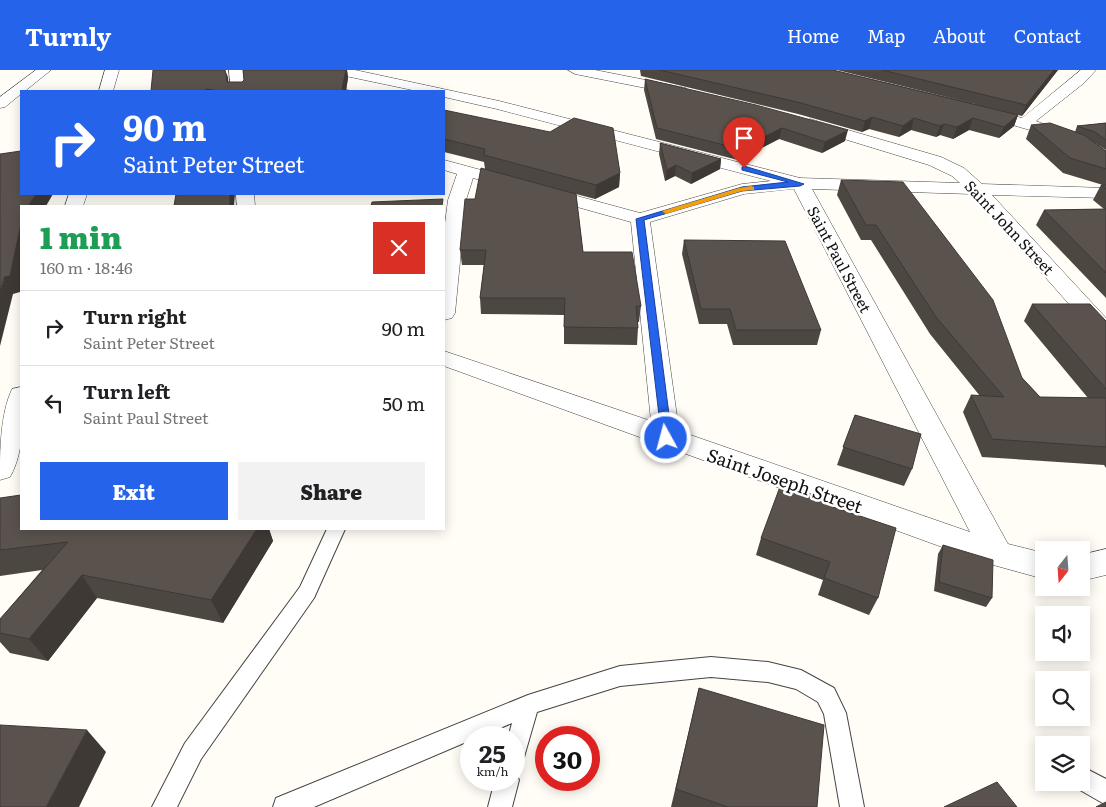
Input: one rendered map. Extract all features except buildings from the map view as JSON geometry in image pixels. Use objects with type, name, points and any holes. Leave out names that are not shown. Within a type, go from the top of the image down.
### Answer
[{"type":"street","points":[[0,104],[44,70]]},
{"type":"street","points":[[106,90],[112,70]]},
{"type":"street","points":[[236,70],[238,90]]},
{"type":"street","points":[[336,70],[431,90]]},
{"type":"street","points":[[576,70],[693,94]]},
{"type":"street","points":[[1025,123],[1084,75],[1097,84]]},
{"type":"street","points":[[445,93],[499,105],[800,184]]},
{"type":"street","points":[[968,108],[1025,123],[1084,144],[1106,160]]},
{"type":"street","name":"Saint John Street","points":[[793,118],[935,161],[958,172],[976,188],[1106,332]]},
{"type":"street","points":[[445,165],[640,219],[742,189],[800,184],[1106,193]]},
{"type":"street","points":[[445,304],[457,200],[466,172]]},
{"type":"street","name":"Saint Paul Street","points":[[800,184],[997,554]]},
{"type":"street","points":[[640,219],[666,438]]},
{"type":"street","name":"Saint Joseph Street","points":[[445,358],[997,554],[1035,564]]},
{"type":"street","points":[[0,470],[20,399]]},
{"type":"street","points":[[1090,566],[1106,562]]},
{"type":"lane","points":[[164,807],[193,750],[307,592],[336,530]]},
{"type":"lane","points":[[285,807],[528,705],[620,676],[710,667],[768,672],[801,680],[826,695],[835,713],[852,807]]},
{"type":"lane","points":[[522,726],[528,705]]},
{"type":"lane","points":[[1090,783],[1106,793]]},
{"type":"lane","points":[[500,807],[504,791]]},
{"type":"slow traffic","points":[[666,211],[751,188]]},
{"type":"route","points":[[666,438],[640,219],[742,189],[800,184],[744,168]]}]
